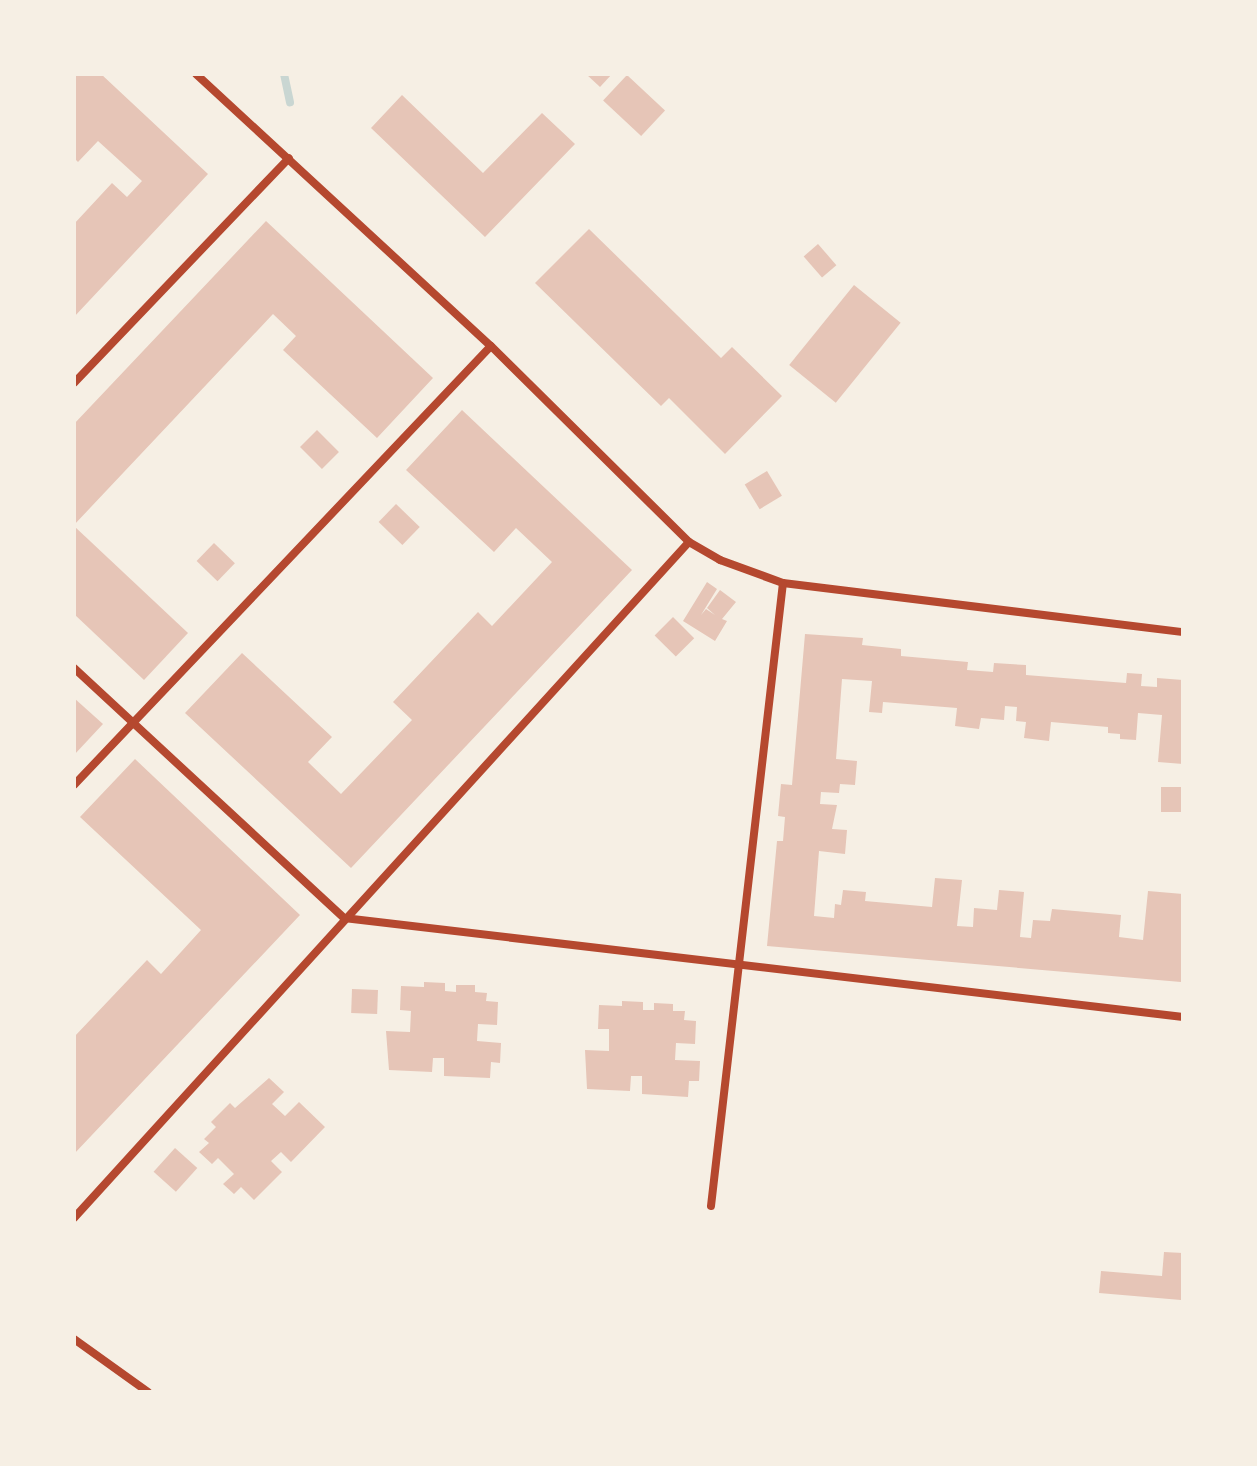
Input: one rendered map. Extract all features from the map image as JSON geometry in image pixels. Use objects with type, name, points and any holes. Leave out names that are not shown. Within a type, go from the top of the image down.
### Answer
[{"type":"street","points":[[196,74],[491,346],[689,542],[730,564],[783,583],[1183,632]]},
{"type":"street","points":[[74,383],[289,158]]},
{"type":"street","points":[[74,785],[491,346]]},
{"type":"street","points":[[74,1218],[689,542]]},
{"type":"street","points":[[711,1206],[783,583]]},
{"type":"street","points":[[74,668],[344,918],[1183,1017]]},
{"type":"street","points":[[74,1339],[148,1392]]},
{"type":"building","points":[[74,74],[101,74],[208,174],[74,317],[74,224],[112,183],[127,197],[142,181],[98,141],[78,162],[74,158]]},
{"type":"building","points":[[586,74],[612,74],[600,87]]},
{"type":"building","points":[[627,75],[665,110],[641,136],[603,101]]},
{"type":"building","points":[[402,95],[483,173],[542,113],[575,144],[485,237],[371,128]]},
{"type":"building","points":[[266,221],[433,378],[377,438],[283,350],[296,336],[273,314],[74,525],[74,424]]},
{"type":"building","points":[[589,229],[721,358],[732,347],[782,396],[725,454],[669,398],[661,406],[535,283]]},
{"type":"building","points":[[818,244],[836,265],[822,278],[804,256]]},
{"type":"building","points":[[854,285],[901,323],[836,403],[789,365]]},
{"type":"building","points":[[462,410],[632,570],[351,868],[185,713],[242,653],[332,737],[308,762],[341,794],[412,720],[393,702],[478,612],[492,626],[552,562],[516,528],[494,552],[406,470]]},
{"type":"building","points":[[317,430],[339,452],[322,469],[300,447]]},
{"type":"building","points":[[767,471],[782,496],[760,509],[745,484]]},
{"type":"building","points":[[396,504],[420,527],[402,545],[379,522]]},
{"type":"building","points":[[74,526],[188,633],[144,680],[74,614]]},
{"type":"building","points":[[214,543],[235,563],[217,581],[197,561]]},
{"type":"building","points":[[707,582],[717,589],[701,615],[706,609],[715,615],[707,608],[720,590],[736,602],[722,619],[727,621],[715,641],[683,621]]},
{"type":"building","points":[[673,617],[694,638],[676,657],[655,635]]},
{"type":"building","points":[[805,634],[863,638],[862,645],[901,649],[901,656],[968,662],[967,670],[993,672],[994,663],[1026,665],[1026,675],[1126,683],[1127,673],[1142,674],[1141,686],[1157,687],[1157,678],[1183,680],[1183,764],[1158,762],[1162,715],[1138,713],[1136,740],[1120,739],[1120,734],[1108,733],[1108,727],[1051,722],[1049,741],[1024,738],[1026,722],[1016,721],[1017,707],[1005,706],[1004,720],[981,718],[979,729],[955,726],[957,708],[883,702],[882,713],[869,712],[872,681],[842,679],[836,759],[857,761],[855,785],[840,784],[839,793],[821,792],[820,804],[837,805],[832,829],[847,830],[845,854],[819,851],[814,916],[834,918],[835,904],[841,905],[843,890],[866,892],[865,901],[932,907],[935,878],[962,880],[957,926],[973,927],[974,908],[997,910],[999,890],[1024,892],[1020,937],[1031,938],[1033,920],[1050,921],[1052,909],[1121,915],[1119,937],[1143,940],[1148,891],[1183,894],[1181,982],[767,946],[777,841],[783,841],[785,817],[778,816],[781,784],[792,785]]},
{"type":"building","points":[[74,698],[103,724],[74,755]]},
{"type":"building","points":[[135,759],[300,915],[74,1154],[74,1037],[147,960],[161,974],[201,930],[80,817]]},
{"type":"building","points":[[1161,787],[1183,787],[1183,812],[1161,812]]},
{"type":"building","points":[[424,982],[445,983],[445,991],[456,992],[456,985],[475,985],[475,992],[487,993],[486,1001],[498,1002],[497,1025],[478,1024],[477,1041],[501,1043],[500,1063],[491,1062],[490,1078],[444,1076],[444,1058],[433,1058],[432,1072],[389,1070],[386,1031],[410,1032],[411,1011],[400,1010],[401,986],[424,987]]},
{"type":"building","points":[[352,989],[378,990],[377,1014],[351,1013]]},
{"type":"building","points":[[622,1001],[643,1002],[643,1010],[654,1010],[654,1003],[673,1004],[673,1011],[685,1011],[684,1020],[696,1021],[695,1044],[676,1043],[675,1060],[700,1061],[699,1081],[689,1081],[688,1097],[642,1094],[642,1076],[631,1076],[630,1091],[587,1089],[585,1050],[609,1051],[609,1029],[598,1029],[599,1005],[622,1006]]},
{"type":"building","points":[[269,1078],[284,1092],[272,1104],[285,1116],[299,1102],[325,1127],[291,1162],[281,1152],[271,1161],[282,1172],[254,1200],[241,1187],[234,1194],[223,1184],[234,1174],[218,1158],[212,1164],[199,1152],[209,1143],[204,1139],[216,1127],[211,1122],[230,1103],[235,1108]]},
{"type":"building","points":[[175,1148],[197,1168],[176,1192],[154,1172]]},
{"type":"building","points":[[1164,1252],[1183,1253],[1181,1300],[1099,1293],[1101,1271],[1162,1276]]},
{"type":"waterway","points":[[284,74],[290,102]]}]
